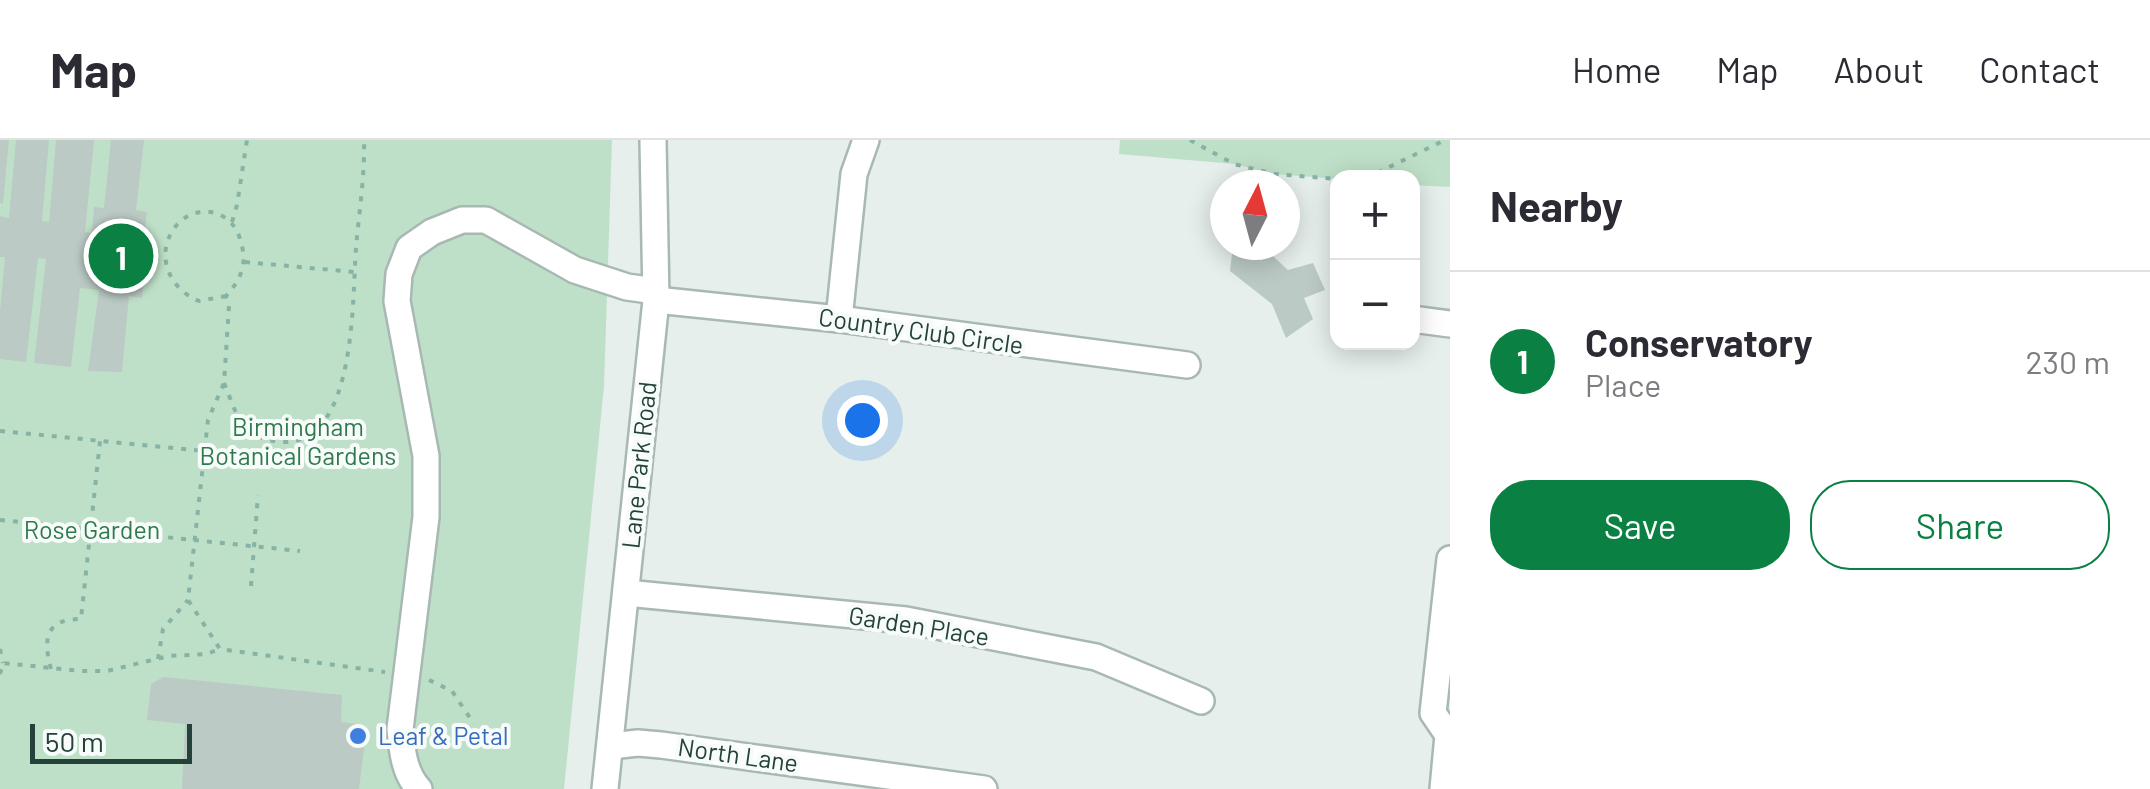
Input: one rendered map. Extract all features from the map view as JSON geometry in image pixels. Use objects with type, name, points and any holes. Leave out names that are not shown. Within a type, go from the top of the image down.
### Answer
[{"type":"street","name":"Lane Park Road","points":[[606,789],[656,295],[653,140]]},
{"type":"street","points":[[839,319],[854,174],[866,140]]},
{"type":"street","name":"Country Club Circle","points":[[419,789],[412,782],[403,755],[400,729],[426,517],[426,456],[397,302],[399,274],[409,248],[432,232],[462,220],[486,220],[576,270],[656,295],[1186,365]]},
{"type":"street","points":[[1420,320],[1450,324]]},
{"type":"street","points":[[1443,789],[1449,735],[1433,713],[1450,560]]},
{"type":"street","name":"Garden Place","points":[[626,593],[925,623],[1096,657],[1201,701]]},
{"type":"street","name":"North Lane","points":[[611,746],[661,745],[984,789]]},
{"type":"path","points":[[232,222],[247,140]]},
{"type":"path","points":[[224,383],[235,416],[248,432],[278,442],[292,442],[309,437],[326,420],[348,360],[364,140]]},
{"type":"path","points":[[1190,140],[1234,164],[1274,174],[1330,178]]},
{"type":"path","points":[[1383,170],[1444,140]]},
{"type":"path","points":[[198,212],[214,212],[232,222],[239,233],[244,262],[241,276],[226,296],[199,301],[190,298],[173,283],[166,259],[171,234],[176,226],[198,212]]},
{"type":"path","points":[[244,262],[354,272]]},
{"type":"path","points":[[158,659],[163,629],[188,600],[208,420],[224,383],[229,306],[226,296]]},
{"type":"path","points":[[0,431],[204,451]]},
{"type":"path","points":[[51,668],[47,635],[56,624],[81,618],[100,441]]},
{"type":"path","points":[[250,586],[258,496]]},
{"type":"path","points":[[0,520],[300,551]]},
{"type":"path","points":[[188,600],[220,649]]},
{"type":"path","points":[[0,649],[4,663],[0,674]]},
{"type":"path","points":[[4,663],[107,671],[220,649],[424,678],[452,691],[474,724]]},
{"type":"green space","name":"Birmingham Botanical Gardens","points":[[0,140],[612,140],[604,386],[564,789],[0,789]]},
{"type":"green space","points":[[1120,140],[1450,140],[1450,187],[1420,185],[1420,170],[1330,170],[1330,178],[1300,176],[1300,170],[1258,170],[1234,164],[1119,154]]},
{"type":"building","points":[[0,140],[9,140],[3,204],[0,203]]},
{"type":"building","points":[[16,140],[49,140],[42,221],[49,222],[56,140],[94,140],[85,232],[92,233],[94,207],[104,208],[111,140],[144,140],[136,210],[147,212],[144,237],[153,237],[150,275],[145,274],[142,298],[129,296],[122,372],[88,371],[99,290],[80,288],[71,367],[34,363],[46,259],[38,258],[26,362],[0,359],[5,257],[0,257],[0,216],[9,218]]},
{"type":"building","points":[[1231,260],[1277,260],[1288,270],[1313,263],[1325,290],[1304,298],[1313,319],[1286,338],[1272,304],[1230,271]]},
{"type":"building","points":[[163,677],[342,695],[341,722],[358,724],[366,732],[359,789],[182,789],[185,724],[147,720],[151,684]]},
{"type":"place","name":"Conservatory","points":[[121,256]]},
{"type":"place","name":"Leaf & Petal","points":[[358,736]]},
{"type":"park label","name":"Rose Garden","points":[[92,530]]}]
